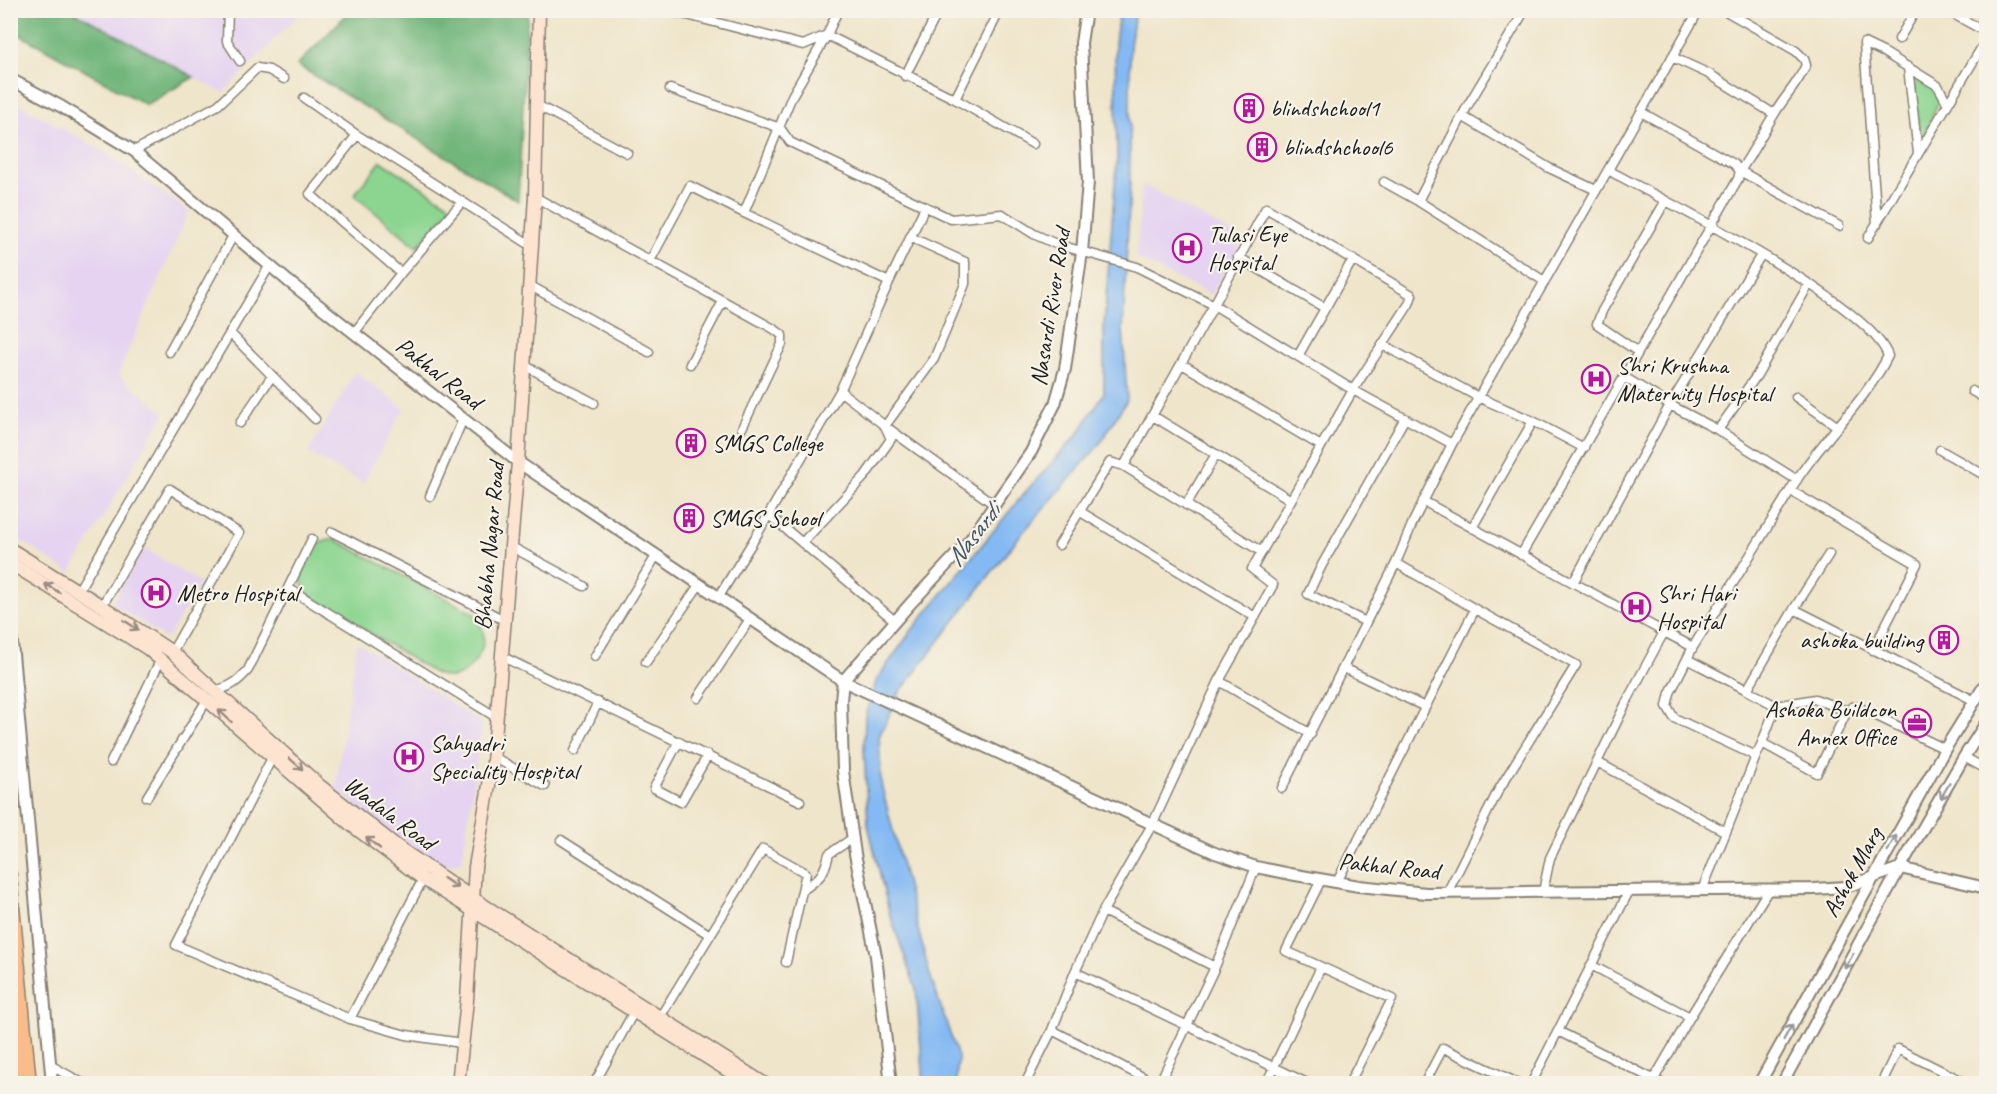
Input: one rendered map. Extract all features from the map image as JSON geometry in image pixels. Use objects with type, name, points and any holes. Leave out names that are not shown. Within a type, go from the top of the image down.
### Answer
[{"type":"highway","points":[[10,958],[22,1083]]},
{"type":"main road","name":"Bhabha Nagar Road","points":[[458,1083],[476,867],[492,756],[518,462],[535,198],[539,10]]},
{"type":"main road","name":"Wadala Road","points":[[10,549],[171,652],[211,695],[372,842],[423,879],[474,905]]},
{"type":"main road","name":"Wadala Road","points":[[10,563],[148,649],[160,661],[211,695]]},
{"type":"main road","name":"Wadala Road","points":[[275,753],[474,905],[749,1083]]},
{"type":"main road","points":[[10,875],[30,1083]]},
{"type":"main road","name":"Wadala Road","points":[[636,1008],[660,1017],[765,1083]]},
{"type":"street","points":[[228,10],[226,41],[240,61]]},
{"type":"street","points":[[663,10],[803,45],[827,35]]},
{"type":"street","points":[[744,213],[792,96],[827,35],[838,10]]},
{"type":"street","points":[[904,76],[939,10]]},
{"type":"street","points":[[955,99],[1000,10]]},
{"type":"street","name":"Nasardi River Road","points":[[843,681],[970,540],[1031,452],[1055,404],[1065,369],[1083,252],[1088,182],[1081,43],[1086,10]]},
{"type":"street","points":[[1418,201],[1462,116],[1524,10]]},
{"type":"street","points":[[1282,788],[1396,563],[1423,501],[1452,444],[1699,10]]},
{"type":"street","points":[[1521,555],[1712,227],[1740,171],[1754,152],[1774,114],[1800,79],[1806,65],[1804,59],[1796,51],[1724,10]]},
{"type":"street","points":[[1899,39],[1916,10]]},
{"type":"street","points":[[1946,10],[1986,32]]},
{"type":"street","points":[[827,35],[904,76],[955,99],[1033,144]]},
{"type":"street","points":[[1868,238],[1986,40]]},
{"type":"street","points":[[1877,224],[1864,44],[1885,53],[1938,86],[1948,104]]},
{"type":"street","points":[[1672,57],[1709,74],[1774,114]]},
{"type":"street","points":[[1908,67],[1918,154]]},
{"type":"street","points":[[134,151],[218,105],[257,68],[269,70],[284,79]]},
{"type":"street","name":"Pakhal Road","points":[[10,79],[62,107],[134,151],[270,265],[518,462],[843,681],[1215,853],[1256,867],[1321,880],[1426,893],[1814,890],[1846,887],[1900,868]]},
{"type":"street","points":[[670,89],[780,128],[790,142],[951,219],[1002,214],[1034,234],[1083,252],[1137,267],[1214,305],[1353,390],[1452,444]]},
{"type":"street","points":[[304,98],[357,135],[532,246]]},
{"type":"street","points":[[537,105],[627,153]]},
{"type":"street","points":[[1641,112],[1839,226]]},
{"type":"street","points":[[1462,116],[1549,168],[1596,190]]},
{"type":"street","points":[[357,135],[310,194],[401,273]]},
{"type":"street","points":[[1608,170],[1712,227],[1832,298],[1876,337],[1888,356],[1883,366],[1797,480],[1693,647],[1670,693],[1666,706],[1674,718],[1756,756]]},
{"type":"street","points":[[1384,182],[1544,281]]},
{"type":"street","points":[[650,261],[690,186],[889,282]]},
{"type":"street","points":[[535,198],[782,335],[782,344],[742,428]]},
{"type":"street","points":[[354,333],[401,273],[462,202]]},
{"type":"street","points":[[1638,352],[1597,324],[1602,311],[1665,202]]},
{"type":"street","points":[[718,598],[840,391],[925,207]]},
{"type":"street","points":[[1025,1083],[1052,1030],[1074,972],[1103,911],[1153,823],[1219,681],[1273,585],[1251,569],[1353,390],[1409,304],[1412,295],[1266,208],[1124,466]]},
{"type":"street","points":[[169,352],[234,234]]},
{"type":"street","points":[[885,426],[934,359],[965,284],[965,262],[910,237]]},
{"type":"street","points":[[1573,583],[1670,405],[1761,255]]},
{"type":"street","points":[[1238,257],[1325,308]]},
{"type":"street","points":[[1298,357],[1353,259]]},
{"type":"street","points":[[78,591],[270,265]]},
{"type":"street","points":[[1718,430],[1757,375],[1809,284]]},
{"type":"street","points":[[529,285],[649,352]]},
{"type":"street","points":[[690,364],[723,301]]},
{"type":"street","points":[[230,333],[315,419]]},
{"type":"street","points":[[1383,345],[1478,397],[1533,421],[1584,448]]},
{"type":"street","points":[[1182,364],[1321,447]]},
{"type":"street","points":[[524,365],[594,403]]},
{"type":"street","points":[[240,423],[272,376]]},
{"type":"street","points":[[1624,377],[1718,430],[1797,480]]},
{"type":"street","points":[[840,391],[995,505]]},
{"type":"street","points":[[1972,391],[1986,399]]},
{"type":"street","points":[[1796,397],[1838,427]]},
{"type":"street","points":[[1153,416],[1291,500]]},
{"type":"street","points":[[1366,622],[1308,594],[1405,418]]},
{"type":"street","points":[[430,496],[463,419]]},
{"type":"street","points":[[1472,528],[1533,421]]},
{"type":"street","points":[[802,543],[865,476],[891,439],[885,426]]},
{"type":"street","points":[[1940,450],[1986,476]]},
{"type":"street","points":[[1186,505],[1216,454]]},
{"type":"street","points":[[1059,545],[1110,462],[1124,466],[1262,552]]},
{"type":"street","points":[[102,606],[170,489],[239,533],[171,652]]},
{"type":"street","points":[[1791,491],[1917,564],[1873,650]]},
{"type":"street","points":[[1423,501],[1693,647]]},
{"type":"street","points":[[1079,512],[1255,616]]},
{"type":"street","points":[[769,515],[895,621]]},
{"type":"street","points":[[332,531],[504,620]]},
{"type":"street","points":[[147,796],[211,695],[229,688],[248,670],[312,539]]},
{"type":"street","points":[[510,546],[584,586]]},
{"type":"street","points":[[1747,690],[1829,554]]},
{"type":"street","points":[[595,656],[656,556]]},
{"type":"street","points":[[1396,563],[1576,665],[1498,791],[1447,893]]},
{"type":"street","points":[[646,662],[699,585]]},
{"type":"street","points":[[288,588],[496,717]]},
{"type":"street","points":[[1336,882],[1475,609]]},
{"type":"street","points":[[1794,609],[1976,701]]},
{"type":"street","points":[[698,698],[750,619]]},
{"type":"street","points":[[10,621],[52,1083]]},
{"type":"street","points":[[1543,892],[1550,858],[1664,632]]},
{"type":"street","points":[[501,656],[800,801]]},
{"type":"street","points":[[1687,659],[1776,706],[1815,699],[1846,711]]},
{"type":"street","points":[[111,762],[160,661]]},
{"type":"street","points":[[1344,668],[1425,707]]},
{"type":"street","points":[[843,681],[841,700],[843,771],[853,838],[876,956],[891,1083]]},
{"type":"street","points":[[1219,681],[1311,734]]},
{"type":"street","name":"Ashok Marg","points":[[1759,1083],[1945,748],[1986,683]]},
{"type":"street","points":[[575,751],[598,702]]},
{"type":"street","points":[[1702,890],[1776,706]]},
{"type":"street","points":[[1762,743],[1817,773],[1846,711],[1852,707],[1858,707],[1945,748]]},
{"type":"street","name":"Ashok Marg","points":[[1782,1083],[1900,868],[1986,723]]},
{"type":"street","points":[[679,741],[654,788],[681,802],[708,755]]},
{"type":"street","points":[[275,753],[176,945],[350,1019],[406,1035],[462,1043]]},
{"type":"street","points":[[492,756],[545,786]]},
{"type":"street","points":[[1964,757],[1986,769]]},
{"type":"street","points":[[1597,762],[1726,832]]},
{"type":"street","points":[[802,890],[824,872],[829,854],[853,838]]},
{"type":"street","points":[[561,840],[710,935]]},
{"type":"street","points":[[660,1017],[763,849],[806,873],[786,962]]},
{"type":"street","points":[[1052,1030],[1157,1083],[1215,967],[1256,867]]},
{"type":"street","points":[[1900,868],[1986,888]]},
{"type":"street","points":[[350,1019],[423,879]]},
{"type":"street","points":[[1321,880],[1286,951],[1392,999],[1350,1083]]},
{"type":"street","points":[[1654,1079],[1769,889]]},
{"type":"street","points":[[1531,1083],[1629,891]]},
{"type":"street","points":[[1103,911],[1215,967]]},
{"type":"street","points":[[1591,964],[1690,1017]]},
{"type":"street","points":[[1266,1083],[1321,967]]},
{"type":"street","points":[[1074,972],[1309,1083]]},
{"type":"street","points":[[594,1083],[636,1008]]},
{"type":"street","points":[[1558,1031],[1663,1083]]},
{"type":"street","points":[[1424,1083],[1443,1048],[1520,1083]]},
{"type":"street","points":[[1881,1083],[1898,1049],[1968,1083]]},
{"type":"street","points":[[50,1065],[84,1083]]},
{"type":"street","points":[[1940,1083],[1945,1072]]},
{"type":"shaded area","points":[[73,11],[302,11],[223,93]]},
{"type":"shaded area","points":[[10,99],[101,150],[189,211],[118,375],[165,413],[70,573],[11,534]]},
{"type":"shaded area","name":"Tulasi Eye Hospital","points":[[1142,184],[1243,239],[1211,295],[1136,258]]},
{"type":"shaded area","points":[[355,372],[404,408],[363,483],[308,453]]},
{"type":"shaded area","name":"Metro Hospital","points":[[144,548],[200,583],[167,639],[112,603]]},
{"type":"shaded area","name":"Sahyadri Speciality Hospital","points":[[357,642],[482,723],[462,862],[437,866],[335,790]]},
{"type":"green space","points":[[11,10],[73,11],[194,77],[146,105],[11,30]]},
{"type":"green space","points":[[350,11],[528,11],[518,201],[297,65]]},
{"type":"green space","points":[[1913,71],[1939,91],[1941,97],[1920,143]]},
{"type":"green space","points":[[381,161],[453,207],[417,247],[354,195]]},
{"type":"green space","points":[[334,539],[473,613],[481,625],[483,641],[473,664],[453,677],[434,673],[304,592],[302,574],[307,558],[318,545]]},
{"type":"water","points":[[1119,11],[1135,11],[1130,46],[1130,185],[1123,327],[1127,400],[1099,445],[1018,538],[900,692],[879,737],[881,784],[929,972],[958,1057],[956,1083],[924,1083],[916,989],[889,912],[868,825],[864,749],[865,716],[877,679],[912,630],[1027,490],[1078,434],[1104,393],[1104,324],[1117,158],[1115,43]]},
{"type":"place","name":"blindshchool1","points":[[1249,108]]},
{"type":"place","name":"blindshchool6","points":[[1262,147]]},
{"type":"place","name":"Tulasi Eye Hospital","points":[[1187,248]]},
{"type":"place","name":"Shri Krushna Maternity Hospital","points":[[1596,379]]},
{"type":"place","name":"SMGS College","points":[[691,443]]},
{"type":"place","name":"SMGS School","points":[[689,518]]},
{"type":"place","name":"Metro Hospital","points":[[156,593]]},
{"type":"place","name":"Shri Hari Hospital","points":[[1636,607]]},
{"type":"place","name":"ashoka building","points":[[1944,640]]},
{"type":"place","name":"Ashoka Buildcon Annex Office","points":[[1917,723]]},
{"type":"place","name":"Sahyadri Speciality Hospital","points":[[409,757]]},
{"type":"water label","name":"Nasardi","points":[[973,535]]}]
